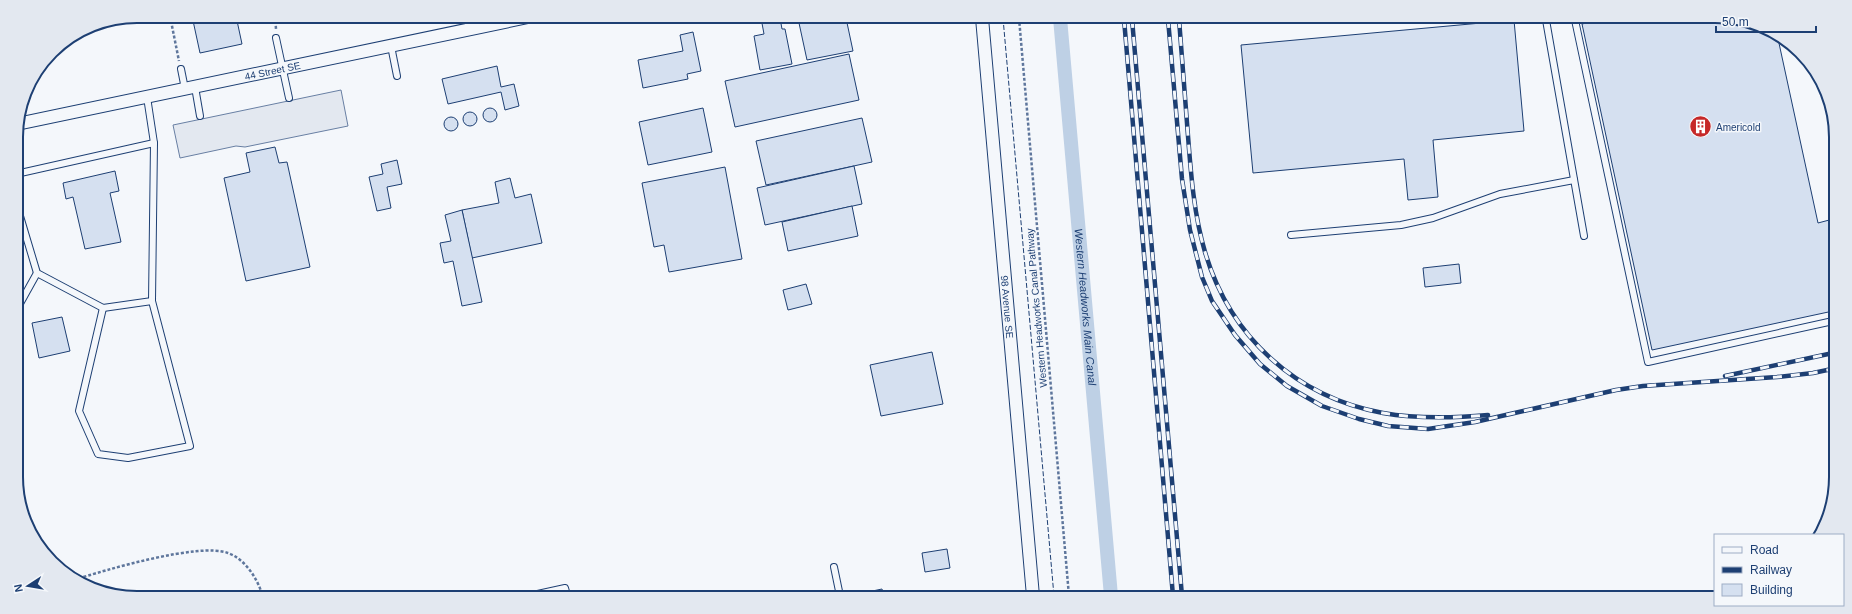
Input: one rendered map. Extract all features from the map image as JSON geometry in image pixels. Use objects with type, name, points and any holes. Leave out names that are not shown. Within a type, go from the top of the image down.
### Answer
[{"type":"street","name":"44 Street SE","points":[[24,120],[147,97],[496,23]]},
{"type":"street","name":"98 Avenue SE","points":[[982,23],[1033,591]]},
{"type":"lane","points":[[468,23],[470,29]]},
{"type":"lane","points":[[1547,23],[1584,236]]},
{"type":"lane","points":[[1576,23],[1648,362],[1829,322]]},
{"type":"lane","points":[[276,38],[289,98]]},
{"type":"lane","points":[[391,46],[398,76]]},
{"type":"lane","points":[[181,69],[190,88],[200,116]]},
{"type":"lane","points":[[102,308],[79,411],[98,454],[128,458],[190,446],[152,301],[154,143],[147,97]]},
{"type":"lane","points":[[23,172],[154,143]]},
{"type":"lane","points":[[1291,235],[1401,225],[1433,218],[1500,194],[1574,180]]},
{"type":"lane","points":[[23,233],[37,273],[102,308],[152,301]]},
{"type":"lane","points":[[23,298],[37,273]]},
{"type":"lane","points":[[834,567],[839,591]]},
{"type":"lane","points":[[551,591],[565,588],[566,591]]},
{"type":"path","points":[[171,23],[181,69]]},
{"type":"path","name":"Western Headworks Canal Pathway","points":[[1019,23],[1069,591]]},
{"type":"path","points":[[83,578],[160,557],[214,550],[227,552],[240,560],[253,576],[260,591]]},
{"type":"shaded area","points":[[341,90],[348,126],[245,147],[236,146],[180,158],[173,125]]},
{"type":"building","points":[[194,23],[238,23],[242,44],[200,53]]},
{"type":"building","points":[[762,23],[781,23],[782,29],[785,29],[792,64],[760,70],[754,36],[764,34]]},
{"type":"building","points":[[799,23],[847,23],[853,51],[807,60]]},
{"type":"building","points":[[1481,23],[1514,23],[1524,131],[1433,140],[1438,197],[1408,200],[1404,159],[1253,173],[1241,45]]},
{"type":"building","name":"Americold","points":[[1582,24],[1730,24],[1759,32],[1779,42],[1818,223],[1829,220],[1829,312],[1652,350]]},
{"type":"building","points":[[693,32],[701,71],[687,74],[688,79],[643,88],[638,60],[683,51],[680,35]]},
{"type":"building","points":[[849,54],[859,100],[735,127],[725,81]]},
{"type":"building","points":[[497,66],[501,87],[514,84],[519,106],[505,110],[501,92],[448,104],[442,79]]},
{"type":"building","points":[[490,108],[495,110],[497,115],[495,120],[490,122],[485,120],[483,115],[485,110]]},
{"type":"building","points":[[703,108],[712,152],[648,165],[639,122]]},
{"type":"building","points":[[470,112],[475,114],[477,119],[475,124],[470,126],[465,124],[463,119],[465,114]]},
{"type":"building","points":[[451,117],[456,119],[458,124],[456,129],[451,131],[446,129],[444,124],[446,119]]},
{"type":"building","points":[[862,118],[872,162],[766,185],[756,141]]},
{"type":"building","points":[[275,147],[279,163],[287,162],[310,267],[246,281],[224,178],[250,172],[246,153]]},
{"type":"building","points":[[397,160],[402,184],[387,187],[391,208],[377,211],[369,177],[383,174],[381,164]]},
{"type":"building","points":[[854,166],[862,204],[765,225],[757,188]]},
{"type":"building","points":[[725,167],[742,259],[669,272],[664,245],[654,247],[642,183]]},
{"type":"building","points":[[115,171],[119,191],[110,193],[121,242],[85,249],[73,197],[66,199],[63,183]]},
{"type":"building","points":[[510,178],[515,198],[531,194],[542,243],[472,258],[462,210],[499,203],[495,182]]},
{"type":"building","points":[[852,206],[858,236],[788,251],[782,222]]},
{"type":"building","points":[[462,210],[482,302],[462,306],[453,261],[444,263],[440,243],[451,241],[445,215]]},
{"type":"building","points":[[1459,264],[1461,283],[1425,287],[1423,268]]},
{"type":"building","points":[[806,284],[812,304],[788,310],[783,290]]},
{"type":"building","points":[[62,317],[70,351],[39,358],[32,323]]},
{"type":"building","points":[[932,352],[943,404],[881,416],[870,365]]},
{"type":"building","points":[[947,549],[950,568],[925,572],[922,553]]},
{"type":"building","points":[[882,589],[883,591],[872,591]]},
{"type":"waterway","name":"Western Headworks Main Canal","points":[[1060,23],[1111,591]]},
{"type":"railway","points":[[1124,23],[1173,591]]},
{"type":"railway","points":[[1132,23],[1182,591]]},
{"type":"railway","points":[[1168,23],[1182,179],[1190,230],[1202,277],[1212,301],[1235,335],[1260,364],[1287,386],[1322,406],[1359,419],[1388,426],[1428,429],[1475,422],[1616,390],[1643,386],[1777,377],[1829,370]]},
{"type":"railway","points":[[1179,23],[1189,151],[1201,238],[1216,283],[1231,311],[1249,336],[1271,358],[1295,377],[1322,393],[1351,405],[1383,413],[1422,417],[1488,415]]},
{"type":"railway","points":[[1725,376],[1829,354]]},
{"type":"fence","points":[[1003,23],[1054,591]]},
{"type":"place","name":"Americold","points":[[1701,127]]}]
